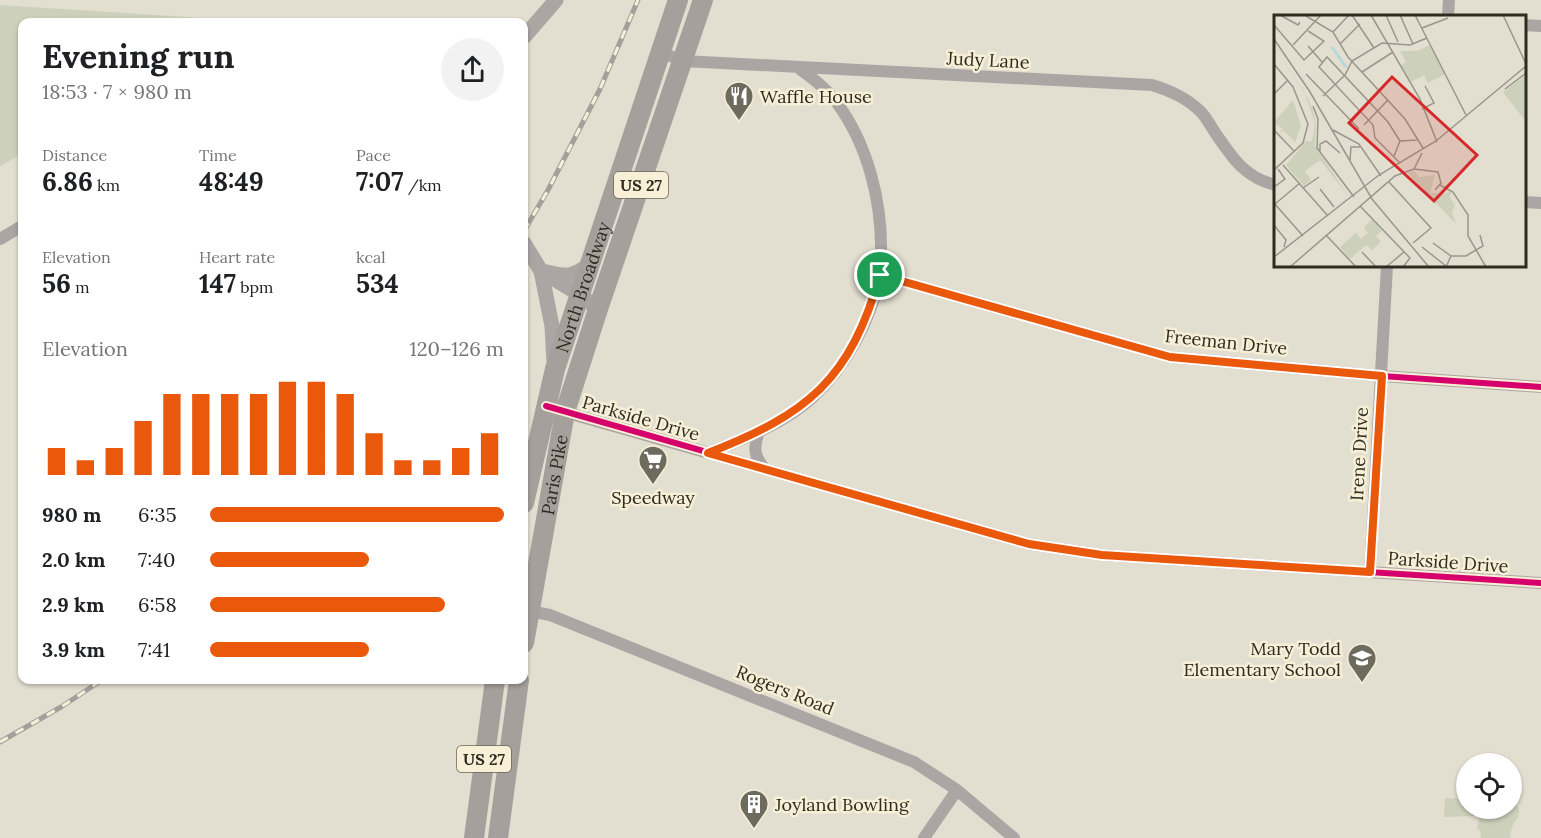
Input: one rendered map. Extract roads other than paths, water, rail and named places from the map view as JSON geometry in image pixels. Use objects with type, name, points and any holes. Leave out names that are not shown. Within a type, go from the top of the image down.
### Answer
[{"type":"highway","name":"North Broadway","points":[[556,409],[555,369],[678,0]]},
{"type":"highway","name":"North Broadway","points":[[598,309],[703,0]]},
{"type":"highway","name":"Paris Pike","points":[[528,491],[556,409],[598,309]]},
{"type":"highway","name":"Paris Pike","points":[[528,597],[556,409]]},
{"type":"highway","name":"US 27","points":[[474,838],[494,684]]},
{"type":"highway","name":"US 27","points":[[498,838],[518,684]]},
{"type":"street","points":[[528,32],[556,0]]},
{"type":"street","points":[[1448,15],[1449,0]]},
{"type":"street","points":[[1526,25],[1541,26]]},
{"type":"street","name":"Judy Lane","points":[[660,52],[683,61],[799,69],[1152,85],[1178,94],[1202,112],[1229,153],[1249,175],[1274,185]]},
{"type":"street","points":[[708,453],[759,432],[793,412],[811,398],[841,364],[863,326],[880,275],[880,220],[877,200],[860,145],[837,103],[819,83],[799,69]]},
{"type":"street","points":[[1526,202],[1541,203]]},
{"type":"street","points":[[0,240],[18,229]]},
{"type":"street","points":[[528,250],[541,271],[552,326],[555,369]]},
{"type":"street","points":[[541,271],[563,276],[576,274],[589,265]]},
{"type":"street","name":"Irene Drive","points":[[1370,572],[1387,267]]},
{"type":"street","points":[[541,271],[562,286],[577,302]]},
{"type":"street","name":"Freeman Drive","points":[[880,275],[1170,357],[1382,376],[1541,387]]},
{"type":"street","points":[[546,294],[560,304],[577,302],[598,309]]},
{"type":"street","name":"Parkside Drive","points":[[556,409],[1029,544],[1102,555],[1541,583]]},
{"type":"street","points":[[759,432],[754,452],[757,461],[765,469]]},
{"type":"street","name":"Rogers Road","points":[[528,610],[550,615],[914,762],[957,790],[1014,838]]},
{"type":"street","points":[[924,838],[957,790]]},
{"type":"railway","points":[[528,224],[600,89],[638,0]]},
{"type":"railway","points":[[0,742],[96,684]]},
{"type":"place","name":"Waffle House","points":[[739,122]]},
{"type":"place","name":"Speedway","points":[[653,486]]},
{"type":"place","name":"Mary Todd Elementary School","points":[[1362,684]]},
{"type":"place","name":"Joyland Bowling","points":[[754,830]]}]
